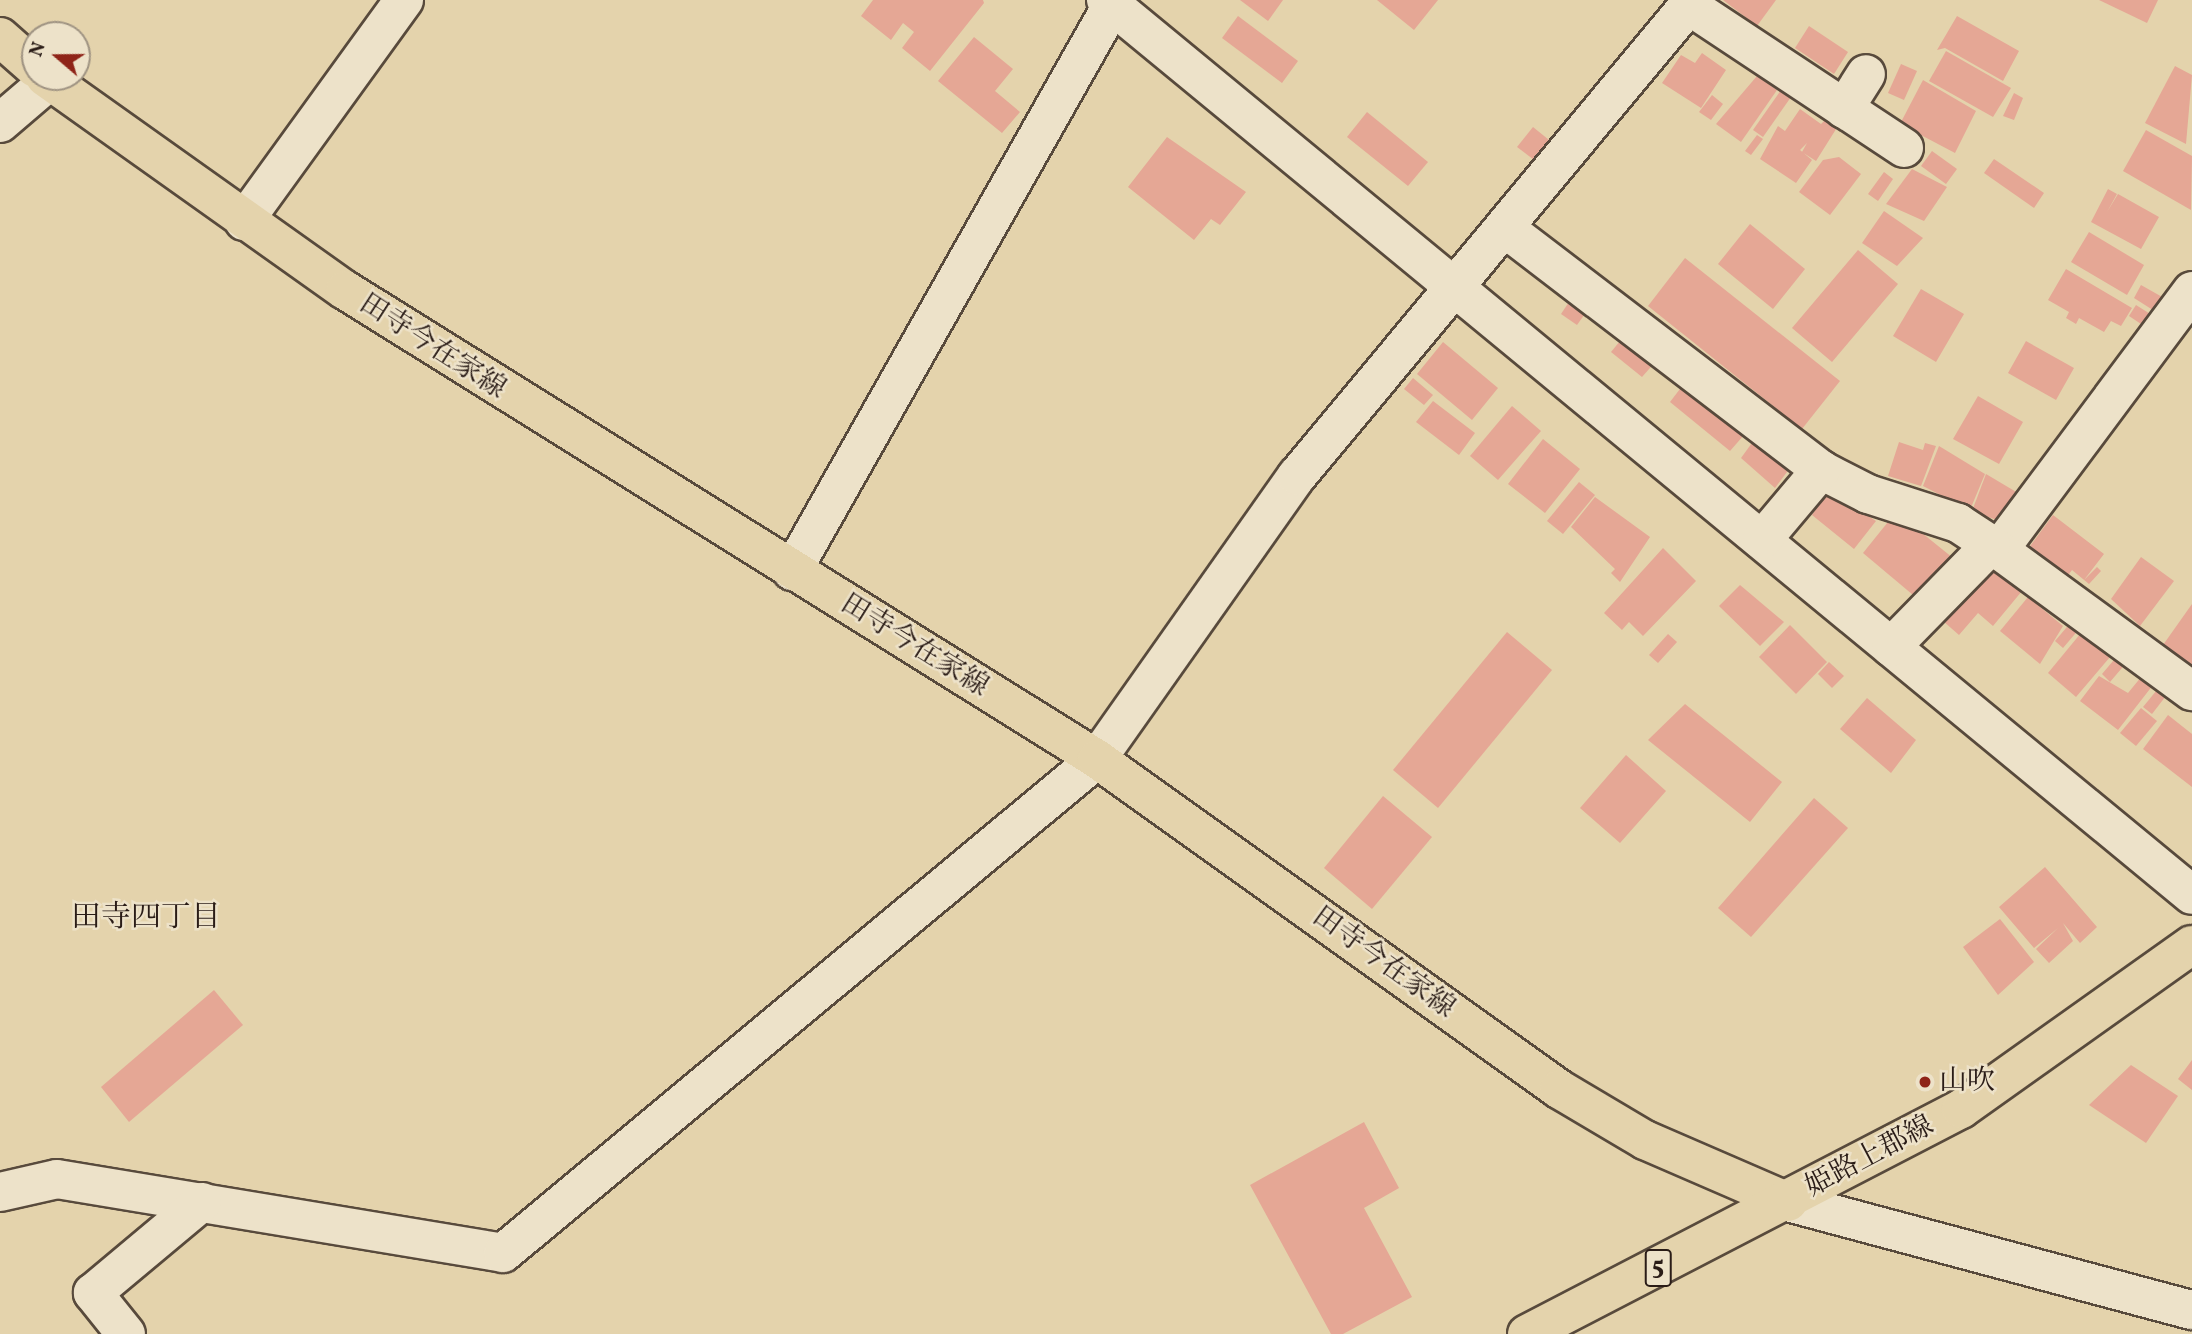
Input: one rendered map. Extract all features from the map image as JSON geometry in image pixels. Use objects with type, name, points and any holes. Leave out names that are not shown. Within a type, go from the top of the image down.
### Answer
[{"type":"main road","name":"田寺今在家線","points":[[0,37],[21,56]]},
{"type":"main road","name":"田寺今在家線","points":[[65,91],[244,221],[531,410],[1097,759],[1559,1089],[1645,1140],[1788,1202]]},
{"type":"main road","name":"姫路上郡線","points":[[1527,1334],[1788,1202],[1961,1109],[2192,945]]},
{"type":"street","points":[[244,221],[404,0]]},
{"type":"street","points":[[792,571],[1111,2],[1458,285],[2192,895]]},
{"type":"street","points":[[0,1192],[57,1179],[503,1253],[1097,759],[1297,476],[1506,229],[1690,2],[1904,148]]},
{"type":"street","points":[[1844,109],[1866,74]]},
{"type":"street","points":[[0,123],[29,91]]},
{"type":"street","points":[[1506,229],[1821,470],[1868,494],[1958,523],[2192,691]]},
{"type":"street","points":[[1891,647],[1995,547],[2192,291]]},
{"type":"street","points":[[1762,540],[1821,470]]},
{"type":"street","points":[[126,1334],[93,1293],[202,1202]]},
{"type":"street","points":[[1788,1202],[2192,1310]]},
{"type":"building","points":[[873,0],[983,0],[984,3],[930,71],[902,48],[914,32],[903,23],[891,40],[861,16]]},
{"type":"building","points":[[1240,0],[1283,0],[1268,21]]},
{"type":"building","points":[[1377,0],[1438,0],[1414,30]]},
{"type":"building","points":[[1723,0],[1776,0],[1757,26]]},
{"type":"building","points":[[2099,0],[2158,0],[2147,23]]},
{"type":"building","points":[[1238,16],[1298,61],[1282,83],[1222,38]]},
{"type":"building","points":[[1957,16],[2019,51],[2003,81],[1945,48],[1937,50]]},
{"type":"building","points":[[1809,26],[1848,52],[1834,74],[1795,48]]},
{"type":"building","points":[[974,37],[1013,69],[995,91],[1020,112],[1002,133],[938,81]]},
{"type":"building","points":[[1946,51],[2011,88],[1993,117],[1929,81]]},
{"type":"building","points":[[1702,53],[1726,70],[1701,108],[1662,83],[1681,55],[1695,63]]},
{"type":"building","points":[[1901,64],[1917,71],[1904,100],[1888,93]]},
{"type":"building","points":[[2175,66],[2192,75],[2186,144],[2145,123]]},
{"type":"building","points":[[1757,76],[1777,90],[1741,142],[1716,124]]},
{"type":"building","points":[[1923,80],[1976,111],[1955,153],[1900,124]]},
{"type":"building","points":[[1781,90],[1791,97],[1763,137],[1753,130]]},
{"type":"building","points":[[2014,93],[2023,98],[2014,120],[2003,116]]},
{"type":"building","points":[[1712,95],[1723,104],[1711,120],[1699,112]]},
{"type":"building","points":[[1800,109],[1821,124],[1826,119],[1838,126],[1816,161],[1804,153],[1812,160],[1796,183],[1760,159],[1778,126],[1785,131]]},
{"type":"building","points":[[1367,112],[1428,162],[1408,186],[1347,137]]},
{"type":"building","points":[[1533,127],[1554,144],[1538,163],[1517,147]]},
{"type":"building","points":[[2146,130],[2192,156],[2191,210],[2123,171]]},
{"type":"building","points":[[1757,135],[1763,139],[1751,155],[1745,151]]},
{"type":"building","points":[[1167,137],[1246,192],[1220,225],[1211,219],[1194,240],[1128,187]]},
{"type":"building","points":[[1932,151],[1957,169],[1946,184],[1921,166]]},
{"type":"building","points":[[1839,157],[1861,174],[1830,215],[1799,192],[1823,160]]},
{"type":"building","points":[[1994,159],[2044,193],[2034,208],[1984,173]]},
{"type":"building","points":[[1912,169],[1947,187],[1924,221],[1886,204]]},
{"type":"building","points":[[1884,172],[1893,179],[1878,201],[1868,194]]},
{"type":"building","points":[[2108,189],[2117,194],[2107,212],[2118,194],[2159,217],[2141,249],[2091,222]]},
{"type":"building","points":[[1884,211],[1923,238],[1897,266],[1862,243]]},
{"type":"building","points":[[1750,224],[1805,269],[1773,309],[1718,264]]},
{"type":"building","points":[[2089,232],[2144,265],[2127,295],[2071,262]]},
{"type":"building","points":[[1858,250],[1898,284],[1832,362],[1792,328]]},
{"type":"building","points":[[1685,258],[1840,381],[1802,429],[1648,306]]},
{"type":"building","points":[[2066,269],[2132,308],[2121,326],[2111,321],[2104,332],[2079,318],[2076,324],[2066,318],[2069,312],[2048,300]]},
{"type":"building","points":[[2141,285],[2164,298],[2156,312],[2134,298]]},
{"type":"building","points":[[1921,289],[1964,314],[1936,362],[1893,336]]},
{"type":"building","points":[[1571,299],[1587,311],[1577,325],[1561,314]]},
{"type":"building","points":[[2136,305],[2155,317],[2147,328],[2129,316]]},
{"type":"building","points":[[1625,335],[1657,360],[1642,377],[1611,352]]},
{"type":"building","points":[[2026,341],[2074,368],[2056,400],[2008,373]]},
{"type":"building","points":[[1443,342],[1498,388],[1472,420],[1417,374]]},
{"type":"building","points":[[1413,378],[1433,395],[1424,405],[1404,389]]},
{"type":"building","points":[[1683,385],[1744,435],[1730,451],[1670,402]]},
{"type":"building","points":[[1978,396],[2023,422],[1999,464],[1953,439]]},
{"type":"building","points":[[1433,401],[1475,433],[1459,455],[1416,422]]},
{"type":"building","points":[[1512,406],[1541,431],[1498,480],[1470,456]]},
{"type":"building","points":[[1757,436],[1793,464],[1775,488],[1741,458]]},
{"type":"building","points":[[1543,439],[1580,469],[1545,513],[1508,484]]},
{"type":"building","points":[[1899,442],[1923,450],[1925,443],[1936,446],[1921,486],[1888,476]]},
{"type":"building","points":[[1939,446],[1985,474],[1970,510],[1923,486]]},
{"type":"building","points":[[1986,474],[2023,496],[2002,522],[1972,511]]},
{"type":"building","points":[[1579,482],[1595,495],[1563,534],[1547,521]]},
{"type":"building","points":[[1828,490],[1876,521],[1854,549],[1812,515]]},
{"type":"building","points":[[1595,497],[1650,537],[1620,582],[1611,573],[1615,569],[1571,527]]},
{"type":"building","points":[[1896,512],[1953,558],[1919,600],[1863,553]]},
{"type":"building","points":[[2053,515],[2104,554],[2084,580],[2072,570],[2066,578],[2028,549]]},
{"type":"building","points":[[1663,548],[1696,581],[1643,636],[1629,622],[1622,630],[1604,613]]},
{"type":"building","points":[[2141,557],[2174,581],[2140,626],[2111,599]]},
{"type":"building","points":[[2097,567],[2101,571],[2089,584],[2084,580]]},
{"type":"building","points":[[1996,568],[2022,591],[1993,626],[1978,613],[1959,635],[1943,621]]},
{"type":"building","points":[[1740,585],[1784,622],[1760,646],[1719,606]]},
{"type":"building","points":[[2028,597],[2063,626],[2040,664],[2000,631]]},
{"type":"building","points":[[2192,604],[2192,666],[2163,645]]},
{"type":"building","points":[[2072,621],[2080,628],[2063,648],[2055,641]]},
{"type":"building","points":[[1790,625],[1827,662],[1796,694],[1759,657]]},
{"type":"building","points":[[1507,632],[1552,670],[1438,808],[1393,770]]},
{"type":"building","points":[[2081,633],[2110,657],[2076,697],[2048,673]]},
{"type":"building","points":[[1668,634],[1677,642],[1658,663],[1649,655]]},
{"type":"building","points":[[2119,654],[2127,662],[2110,682],[2102,674]]},
{"type":"building","points":[[1829,662],[1844,676],[1832,688],[1818,674]]},
{"type":"building","points":[[2099,676],[2128,693],[2142,676],[2153,685],[2118,730],[2080,701]]},
{"type":"building","points":[[2161,685],[2169,692],[2152,714],[2143,707]]},
{"type":"building","points":[[1867,698],[1916,740],[1891,773],[1840,729]]},
{"type":"building","points":[[1685,704],[1782,782],[1750,822],[1648,740]]},
{"type":"building","points":[[2141,708],[2157,721],[2136,746],[2120,733]]},
{"type":"building","points":[[2168,715],[2192,734],[2192,787],[2143,749]]},
{"type":"building","points":[[1626,755],[1666,791],[1620,843],[1580,808]]},
{"type":"building","points":[[1383,796],[1432,837],[1372,909],[1324,868]]},
{"type":"building","points":[[1814,798],[1848,828],[1751,937],[1718,908]]},
{"type":"building","points":[[2045,867],[2097,927],[2080,943],[2063,923],[2073,941],[2049,963],[2036,949],[2058,928],[2034,948],[1999,907]]},
{"type":"building","points":[[2000,919],[2034,962],[1998,995],[1963,947]]},
{"type":"building","points":[[214,990],[243,1025],[129,1122],[101,1087]]},
{"type":"building","points":[[2192,1060],[2192,1090],[2178,1079]]},
{"type":"building","points":[[2131,1065],[2178,1096],[2146,1143],[2089,1105]]},
{"type":"building","points":[[1364,1122],[1399,1188],[1364,1208],[1412,1297],[1343,1334],[1331,1334],[1250,1185]]},
{"type":"place","name":"山吹","points":[[1925,1082]]},
{"type":"district","name":"田寺四丁目","points":[[146,918]]}]
